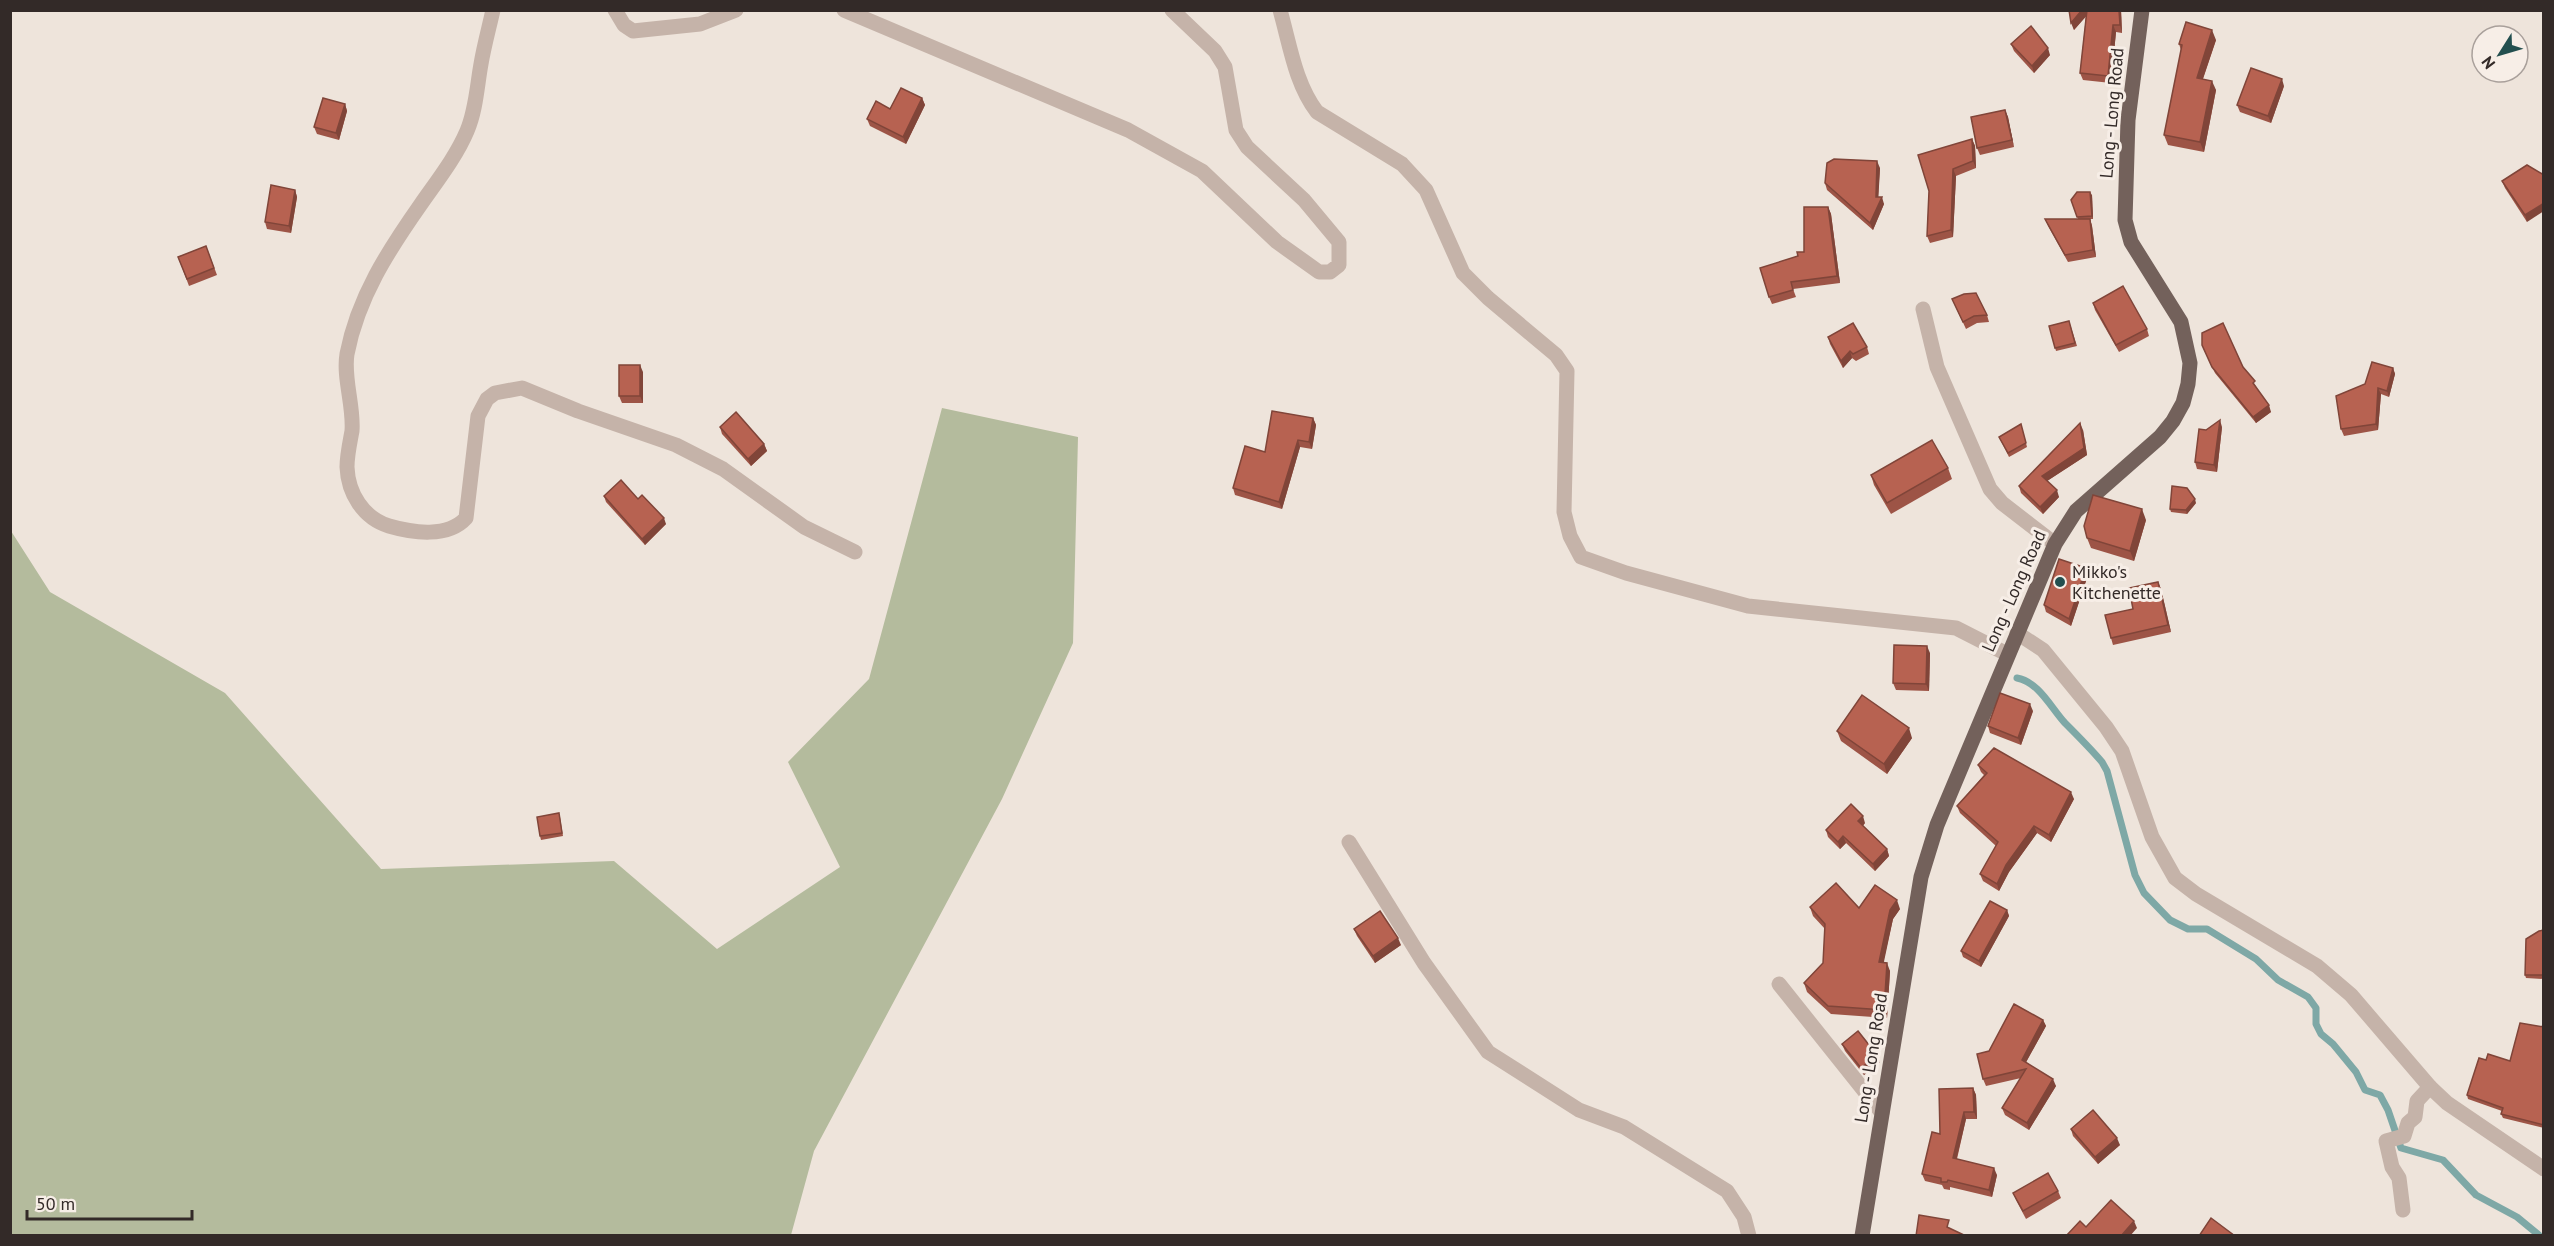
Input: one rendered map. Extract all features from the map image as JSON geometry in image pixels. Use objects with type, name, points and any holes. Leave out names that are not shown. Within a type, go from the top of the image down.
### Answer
[{"type":"main road","name":"Long - Long Road","points":[[1862,1236],[1921,877],[1937,825],[2055,544],[2076,512],[2160,437],[2173,421],[2183,403],[2188,384],[2190,363],[2181,322],[2131,242],[2125,220],[2128,120],[2142,10]]},
{"type":"street","points":[[493,10],[475,102],[467,130],[440,177],[379,266],[360,306],[347,356],[352,427],[347,467],[352,491],[364,511],[384,525],[402,530],[434,532],[460,524],[466,518],[478,416],[487,399],[495,393],[522,388],[578,411],[676,445],[723,469],[804,527],[855,552]]},
{"type":"street","points":[[615,10],[624,25],[633,31],[700,24],[736,10]]},
{"type":"street","points":[[844,10],[1128,130],[1202,171],[1277,243],[1318,272],[1334,270],[1339,265],[1339,242],[1304,200],[1247,147],[1236,130],[1225,67],[1215,51],[1172,10]]},
{"type":"street","points":[[1281,10],[1299,78],[1308,100],[1317,112],[1402,164],[1426,190],[1463,273],[1488,298],[1556,355],[1564,365],[1567,371],[1564,512],[1573,544],[1581,557],[1626,573],[1748,606],[1956,628],[2007,654]]},
{"type":"street","points":[[1923,309],[1937,367],[1990,489],[2002,503],[2055,544]]},
{"type":"street","points":[[2017,633],[2043,650],[2106,727],[2122,751],[2152,837],[2175,878],[2196,894],[2317,966],[2351,996],[2430,1087],[2447,1103],[2544,1168]]},
{"type":"street","points":[[1349,842],[1424,963],[1488,1052],[1579,1110],[1624,1127],[1727,1191],[1744,1216],[1749,1236]]},
{"type":"street","points":[[1779,984],[1882,1113]]},
{"type":"street","points":[[2403,1210],[2399,1178],[2392,1167],[2386,1141],[2404,1136],[2408,1123],[2415,1118],[2417,1101],[2430,1087]]},
{"type":"green space","points":[[942,408],[1078,437],[1073,643],[1002,799],[814,1151],[791,1235],[11,1235],[11,531],[50,592],[225,693],[381,869],[614,861],[717,949],[840,867],[788,762],[869,679]]},
{"type":"building","points":[[2069,10],[2082,10],[2071,23]]},
{"type":"building","points":[[2087,10],[2119,10],[2120,25],[2113,25],[2108,76],[2080,73]]},
{"type":"building","points":[[2186,22],[2212,30],[2197,78],[2212,81],[2200,142],[2164,135],[2182,45],[2179,44]]},
{"type":"building","points":[[2031,26],[2048,48],[2032,66],[2011,44]]},
{"type":"building","points":[[2251,68],[2282,79],[2268,116],[2237,105]]},
{"type":"building","points":[[901,88],[922,98],[903,137],[867,119],[876,101],[890,109]]},
{"type":"building","points":[[323,98],[345,104],[336,133],[314,127]]},
{"type":"building","points":[[2005,110],[2012,140],[1977,148],[1971,117]]},
{"type":"building","points":[[1972,139],[1973,161],[1953,169],[1951,230],[1927,236],[1929,191],[1918,155]]},
{"type":"building","points":[[1834,159],[1877,161],[1876,197],[1882,197],[1870,223],[1825,183],[1827,163]]},
{"type":"building","points":[[2527,165],[2544,175],[2544,203],[2525,215],[2502,181]]},
{"type":"building","points":[[271,185],[295,190],[289,226],[265,222]]},
{"type":"building","points":[[2077,192],[2090,192],[2092,216],[2077,217],[2071,200]]},
{"type":"building","points":[[1804,207],[1828,207],[1837,276],[1791,282],[1793,290],[1769,297],[1760,268],[1798,256],[1797,252],[1804,252]]},
{"type":"building","points":[[2045,219],[2090,219],[2093,250],[2065,255]]},
{"type":"building","points":[[206,246],[214,268],[187,279],[178,257]]},
{"type":"building","points":[[2123,286],[2147,329],[2116,345],[2093,303]]},
{"type":"building","points":[[1976,293],[1987,315],[1974,316],[1963,322],[1952,299],[1964,294]]},
{"type":"building","points":[[2069,321],[2075,343],[2055,348],[2049,326]]},
{"type":"building","points":[[1853,323],[1867,347],[1853,354],[1850,351],[1841,361],[1828,337]]},
{"type":"building","points":[[2223,323],[2243,367],[2255,381],[2253,383],[2269,405],[2253,417],[2212,367],[2202,345],[2202,333]]},
{"type":"building","points":[[2372,362],[2393,368],[2387,391],[2378,388],[2376,424],[2341,429],[2336,396],[2365,384]]},
{"type":"building","points":[[619,365],[640,365],[640,396],[619,396]]},
{"type":"building","points":[[1272,411],[1313,418],[1309,442],[1298,440],[1279,502],[1233,488],[1245,446],[1265,452]]},
{"type":"building","points":[[736,412],[764,444],[748,459],[720,427]]},
{"type":"building","points":[[2220,420],[2214,465],[2195,462],[2199,429],[2206,430]]},
{"type":"building","points":[[2080,423],[2084,448],[2042,476],[2057,490],[2040,507],[2019,486]]},
{"type":"building","points":[[2021,424],[2026,443],[2008,453],[1999,437]]},
{"type":"building","points":[[1932,440],[1948,468],[1887,503],[1871,475]]},
{"type":"building","points":[[621,480],[638,499],[642,495],[664,518],[642,539],[604,496]]},
{"type":"building","points":[[2172,486],[2187,488],[2195,499],[2186,510],[2170,509]]},
{"type":"building","points":[[2093,495],[2142,509],[2130,551],[2087,538],[2084,526]]},
{"type":"building","points":[[2059,559],[2086,568],[2069,619],[2044,605]]},
{"type":"building","points":[[2158,582],[2168,625],[2111,638],[2105,615],[2133,609],[2129,588]]},
{"type":"building","points":[[1894,645],[1927,646],[1926,684],[1893,683]]},
{"type":"building","points":[[2000,693],[2030,704],[2018,738],[1988,726]]},
{"type":"building","points":[[1862,695],[1909,728],[1884,764],[1837,731]]},
{"type":"building","points":[[1994,748],[2071,792],[2049,835],[2034,826],[2006,865],[1997,884],[1980,874],[1998,842],[1957,806],[1987,773],[1978,765]]},
{"type":"building","points":[[1851,804],[1863,816],[1858,821],[1887,849],[1873,864],[1843,836],[1838,842],[1826,830]]},
{"type":"building","points":[[559,813],[562,833],[540,836],[537,817]]},
{"type":"building","points":[[1836,883],[1859,908],[1875,885],[1897,900],[1890,910],[1879,962],[1887,963],[1884,1010],[1828,1006],[1804,983],[1823,963],[1825,924],[1810,907]]},
{"type":"building","points":[[1990,901],[2007,910],[1979,961],[1961,951]]},
{"type":"building","points":[[1380,911],[1398,938],[1373,956],[1354,929]]},
{"type":"building","points":[[2544,930],[2544,975],[2525,975],[2526,939]]},
{"type":"building","points":[[2014,1004],[2043,1020],[2022,1060],[2053,1079],[2027,1123],[2002,1108],[2026,1069],[1983,1079],[1977,1054],[1989,1051]]},
{"type":"building","points":[[2520,1023],[2544,1027],[2544,1125],[2501,1114],[2503,1108],[2467,1095],[2479,1058],[2486,1060],[2488,1054],[2510,1061]]},
{"type":"building","points":[[1858,1031],[1877,1055],[1861,1068],[1842,1044]]},
{"type":"building","points":[[1973,1088],[1974,1112],[1964,1112],[1953,1158],[1994,1168],[1989,1190],[1948,1180],[1941,1182],[1941,1178],[1922,1174],[1932,1132],[1940,1134],[1939,1089]]},
{"type":"building","points":[[2093,1110],[2117,1138],[2095,1157],[2071,1129]]},
{"type":"building","points":[[2048,1173],[2058,1191],[2023,1211],[2013,1193]]},
{"type":"building","points":[[2111,1200],[2134,1221],[2121,1236],[2066,1236],[2080,1221],[2086,1227]]},
{"type":"building","points":[[1919,1215],[1949,1220],[1947,1227],[1966,1236],[1916,1236]]},
{"type":"building","points":[[2211,1218],[2235,1236],[2199,1236]]},
{"type":"waterway","points":[[2017,678],[2025,680],[2038,690],[2102,762],[2107,771],[2135,875],[2144,893],[2170,920],[2188,929],[2207,929],[2256,959],[2278,980],[2308,997],[2316,1008],[2316,1024],[2321,1034],[2333,1044],[2356,1072],[2365,1090],[2380,1095],[2388,1110],[2401,1148],[2443,1160],[2476,1195],[2517,1217],[2540,1236]]},
{"type":"place","name":"Mikko's Kitchenette","points":[[2060,582]]}]
